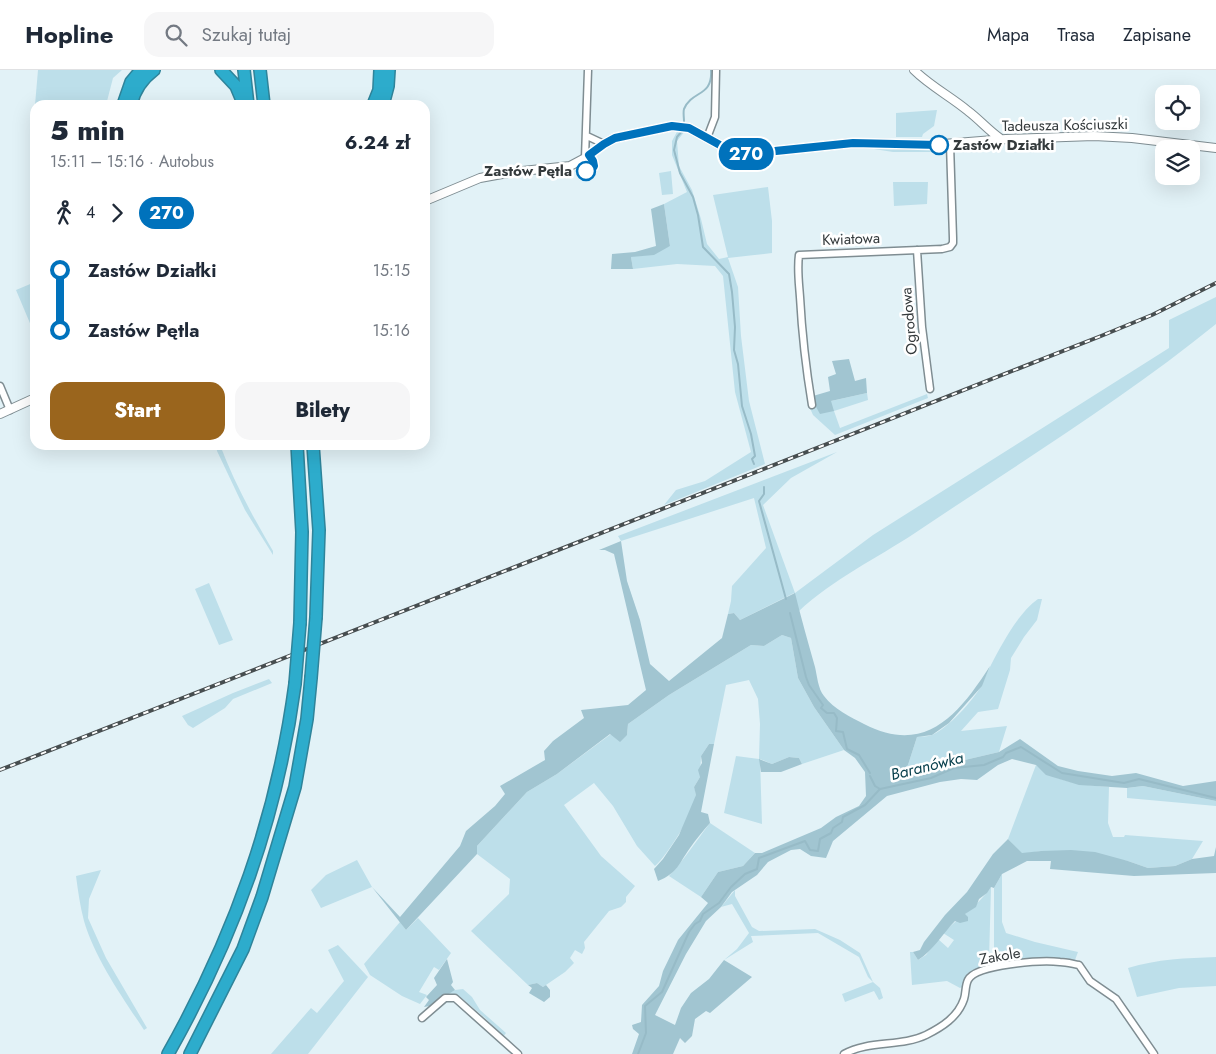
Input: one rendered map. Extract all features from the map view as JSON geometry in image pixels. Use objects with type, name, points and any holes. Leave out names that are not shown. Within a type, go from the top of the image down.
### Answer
[{"type":"highway","points":[[124,100],[128,88],[141,70]]},
{"type":"highway","points":[[133,100],[138,86],[154,70]]},
{"type":"highway","points":[[221,70],[236,86],[242,100]]},
{"type":"highway","points":[[244,70],[247,100]]},
{"type":"highway","points":[[260,70],[263,100]]},
{"type":"highway","points":[[264,100],[266,70]]},
{"type":"highway","points":[[375,100],[379,90],[380,70]]},
{"type":"highway","points":[[384,100],[388,86],[388,70]]},
{"type":"highway","points":[[168,1054],[225,942],[248,883],[287,742],[295,684],[300,623],[302,524],[297,450]]},
{"type":"highway","points":[[190,1054],[243,949],[262,897],[295,787],[302,752],[316,617],[319,530],[313,450]]},
{"type":"street","points":[[585,158],[588,70]]},
{"type":"street","points":[[708,138],[715,118],[716,70]]},
{"type":"street","points":[[914,70],[923,79],[968,111],[985,127],[1002,139]]},
{"type":"street","name":"Tadeusza Kościuszki","points":[[430,199],[480,178],[513,172],[570,166],[615,138],[672,126],[689,128],[729,150],[746,154],[853,143],[950,144],[1002,139],[1112,137],[1151,139],[1216,148]]},
{"type":"street","points":[[983,141],[985,127]]},
{"type":"street","points":[[587,136],[604,144]]},
{"type":"street","name":"Kwiatowa","points":[[812,405],[803,340],[799,255],[950,247],[953,243],[950,144]]},
{"type":"street","name":"Ogrodowa","points":[[917,250],[922,326],[930,389]]},
{"type":"street","points":[[0,386],[10,410]]},
{"type":"street","points":[[0,414],[30,400]]},
{"type":"street","name":"Zakole","points":[[844,1054],[856,1048],[900,1042],[924,1036],[946,1023],[954,1017],[964,1000],[968,979],[977,972],[1002,965],[1059,962],[1079,965],[1090,981],[1116,999],[1154,1054]]},
{"type":"street","points":[[422,1018],[445,998],[455,998],[518,1054]]},
{"type":"shaded area","points":[[38,70],[122,70],[113,78],[107,100],[35,100]]},
{"type":"shaded area","points":[[937,110],[934,126],[923,134],[922,137],[896,137],[896,113]]},
{"type":"shaded area","points":[[678,130],[685,131],[677,141],[679,166],[692,190],[707,244],[719,259],[728,257],[713,195],[768,187],[772,221],[772,253],[728,258],[738,287],[741,336],[749,401],[765,464],[664,505],[676,490],[705,481],[751,452],[735,392],[723,276],[715,266],[677,264],[633,269],[631,257],[670,246],[664,204],[687,192],[672,155],[672,141]]},
{"type":"shaded area","points":[[874,147],[946,148],[947,152],[893,152],[874,149]]},
{"type":"shaded area","points":[[671,171],[673,194],[662,195],[659,173]]},
{"type":"shaded area","points":[[893,182],[928,182],[927,204],[894,206]]},
{"type":"shaded area","points":[[664,204],[670,246],[654,255],[631,257],[633,269],[611,269],[612,254],[635,252],[656,246],[651,209]]},
{"type":"shaded area","points":[[30,284],[30,323],[16,290]]},
{"type":"shaded area","points":[[1216,297],[1216,324],[1143,380],[915,533],[840,579],[799,611],[794,593],[740,620],[734,613],[728,614],[732,586],[766,548],[754,498],[621,541],[618,536],[837,452],[791,478],[763,505],[795,593],[873,535],[1169,348],[1169,320]]},
{"type":"shaded area","points":[[849,359],[855,381],[866,378],[867,393],[831,401],[834,411],[820,414],[813,396],[830,391],[828,377],[836,374],[832,361]]},
{"type":"shaded area","points":[[867,393],[868,400],[834,411],[840,428],[927,394],[928,398],[835,435],[813,415],[809,406]]},
{"type":"shaded area","points":[[222,450],[251,512],[273,551],[273,555],[245,510],[217,451]]},
{"type":"shaded area","points":[[621,541],[627,581],[640,620],[650,664],[669,681],[722,638],[728,614],[734,613],[740,620],[795,593],[822,693],[832,705],[842,712],[886,733],[905,735],[923,732],[939,725],[966,700],[990,666],[982,686],[949,723],[932,735],[917,737],[908,765],[897,778],[922,770],[999,752],[1020,739],[1058,766],[1078,771],[1112,776],[1136,773],[1183,786],[1216,781],[1216,801],[1143,786],[1127,788],[1079,785],[1046,775],[1036,765],[1012,759],[998,765],[977,780],[961,779],[940,782],[887,796],[833,841],[826,858],[811,856],[800,849],[791,850],[768,862],[757,875],[732,892],[721,907],[706,921],[686,954],[655,1015],[675,1025],[681,1008],[691,993],[709,979],[724,960],[752,977],[710,1013],[706,1011],[695,1019],[692,1036],[685,1043],[680,1038],[673,1054],[632,1054],[639,1034],[633,1029],[632,1025],[641,1022],[642,1005],[659,986],[663,971],[678,940],[708,903],[701,897],[718,872],[743,866],[755,853],[762,853],[821,828],[836,817],[859,806],[866,796],[865,772],[855,758],[844,750],[814,707],[798,678],[791,638],[782,635],[764,646],[751,645],[669,695],[628,724],[627,735],[620,742],[610,734],[557,774],[527,792],[477,846],[477,854],[406,930],[372,887],[400,917],[460,846],[466,831],[495,806],[505,794],[500,786],[545,760],[544,751],[553,741],[584,718],[581,710],[628,705],[646,690],[614,554],[605,550],[599,550]]},
{"type":"shaded area","points":[[209,583],[233,640],[219,645],[195,589]]},
{"type":"shaded area","points":[[1038,599],[1042,599],[1037,620],[1011,658],[1010,670],[998,709],[978,712],[961,731],[1007,726],[999,752],[896,778],[908,765],[917,737],[930,736],[938,731],[960,714],[972,699],[1012,629],[1024,612]]},
{"type":"shaded area","points":[[782,635],[791,638],[798,678],[814,707],[844,750],[802,764],[799,758],[789,757],[772,764],[760,759],[762,824],[724,813],[736,756],[759,759],[760,724],[758,699],[749,680],[726,685],[714,744],[709,744],[701,756],[700,777],[694,787],[696,792],[695,802],[673,843],[655,866],[637,846],[613,806],[594,783],[564,805],[601,856],[635,886],[626,897],[626,902],[621,907],[609,911],[584,942],[585,948],[582,954],[575,950],[570,958],[574,963],[565,972],[543,987],[537,983],[528,985],[471,931],[509,894],[510,879],[477,854],[477,846],[527,792],[557,774],[611,734],[627,735],[628,724],[669,695],[751,645],[764,646]]},
{"type":"shaded area","points":[[269,679],[272,683],[233,699],[225,708],[193,728],[188,725],[182,716],[233,693]]},
{"type":"shaded area","points":[[709,744],[714,744],[701,812],[708,814],[710,823],[674,871],[658,881],[654,869],[679,835],[696,795],[694,787],[700,777],[698,770],[702,763],[701,756]]},
{"type":"shaded area","points":[[789,757],[799,758],[802,764],[781,772],[761,772],[759,759],[772,764]]},
{"type":"shaded area","points":[[1036,765],[1052,776],[1061,779],[1080,784],[1109,787],[1108,823],[1113,837],[1124,837],[1125,835],[1203,841],[1192,859],[1175,866],[1148,868],[1128,861],[1041,851],[1022,854],[1008,839]]},
{"type":"shaded area","points":[[1143,786],[1216,801],[1216,806],[1127,798],[1127,788]]},
{"type":"shaded area","points":[[710,823],[755,853],[743,866],[718,872],[701,897],[669,876]]},
{"type":"shaded area","points":[[1008,839],[1022,853],[1071,850],[1095,852],[1148,868],[1175,866],[1192,859],[1214,856],[1216,847],[1216,873],[1134,876],[1050,869],[1051,861],[1027,861],[1002,874],[994,888],[991,887],[979,899],[976,907],[965,914],[968,917],[968,921],[960,923],[955,921],[933,947],[918,960],[913,952],[920,950],[945,915],[967,892],[993,854]]},
{"type":"shaded area","points":[[357,860],[372,887],[321,908],[311,890],[326,875]]},
{"type":"shaded area","points":[[101,870],[89,899],[88,918],[106,958],[147,1028],[144,1030],[102,964],[84,921],[76,876]]},
{"type":"shaded area","points":[[1002,874],[1002,922],[1006,933],[1078,952],[1075,960],[998,963],[994,955],[994,888]]},
{"type":"shaded area","points":[[991,887],[989,960],[969,975],[964,986],[960,988],[947,981],[912,985],[910,952],[913,952],[918,960],[926,955],[938,939],[948,948],[954,940],[943,933],[974,906]]},
{"type":"shaded area","points":[[735,890],[735,896],[752,927],[759,931],[815,929],[840,940],[860,953],[873,982],[868,977],[859,957],[818,933],[751,936],[753,942],[724,960],[737,949],[749,933],[732,904],[721,907]]},
{"type":"shaded area","points":[[418,918],[451,953],[439,970],[434,967],[419,992],[427,995],[420,1004],[402,996],[370,975],[364,964],[400,922],[406,930]]},
{"type":"shaded area","points":[[338,945],[368,977],[308,1054],[271,1054],[311,1008],[317,1013],[344,981],[328,950]]},
{"type":"shaded area","points":[[1216,957],[1216,986],[1179,988],[1137,997],[1128,968],[1161,961]]},
{"type":"shaded area","points":[[447,959],[453,982],[451,985],[455,990],[430,1006],[424,1007],[429,1000],[426,997],[437,985],[434,978]]},
{"type":"shaded area","points":[[873,982],[880,988],[883,998],[879,1000],[874,991],[845,1002],[842,994]]},
{"type":"shaded area","points":[[537,983],[543,987],[546,985],[550,990],[550,997],[544,1002],[529,993],[532,988],[528,985]]},
{"type":"shaded area","points":[[463,989],[472,997],[480,1010],[506,1033],[503,1037],[485,1018],[458,995],[456,997],[448,994],[455,990]]},
{"type":"waterway","points":[[684,121],[684,109],[692,99],[709,85],[711,70]]},
{"type":"waterway","points":[[682,131],[677,137],[674,150],[680,173],[693,197],[703,247],[729,274],[735,327],[734,350],[738,364],[742,406],[751,434],[755,456],[752,459],[754,464]]},
{"type":"waterway","points":[[764,487],[764,494],[759,501],[786,599]]},
{"type":"waterway","points":[[790,613],[809,685],[823,705],[821,708],[827,713],[834,713],[837,718],[836,731],[843,732],[847,749],[859,755],[870,773]]},
{"type":"waterway","name":"Baranówka","points":[[638,1054],[646,1033],[645,1006],[662,992],[689,932],[700,921],[703,914],[719,903],[731,887],[745,874],[757,869],[759,858],[805,841],[810,850],[818,851],[820,839],[831,833],[833,828],[842,822],[843,817],[865,805],[880,789],[931,778],[954,768],[984,765],[1021,747],[1062,773],[1124,783],[1139,779],[1216,798]]},
{"type":"waterway","points":[[870,776],[875,786],[880,789]]},
{"type":"railway","points":[[0,770],[1101,336],[1152,315],[1216,283]]},
{"type":"bus line","name":"270","points":[[586,171],[590,172],[594,166],[589,155],[609,141],[615,138],[672,126],[689,128],[729,150],[746,154],[853,143],[939,145]]},
{"type":"place","name":"Zastów Działki","points":[[939,145]]},
{"type":"place","name":"Zastów Pętla","points":[[586,171]]}]
